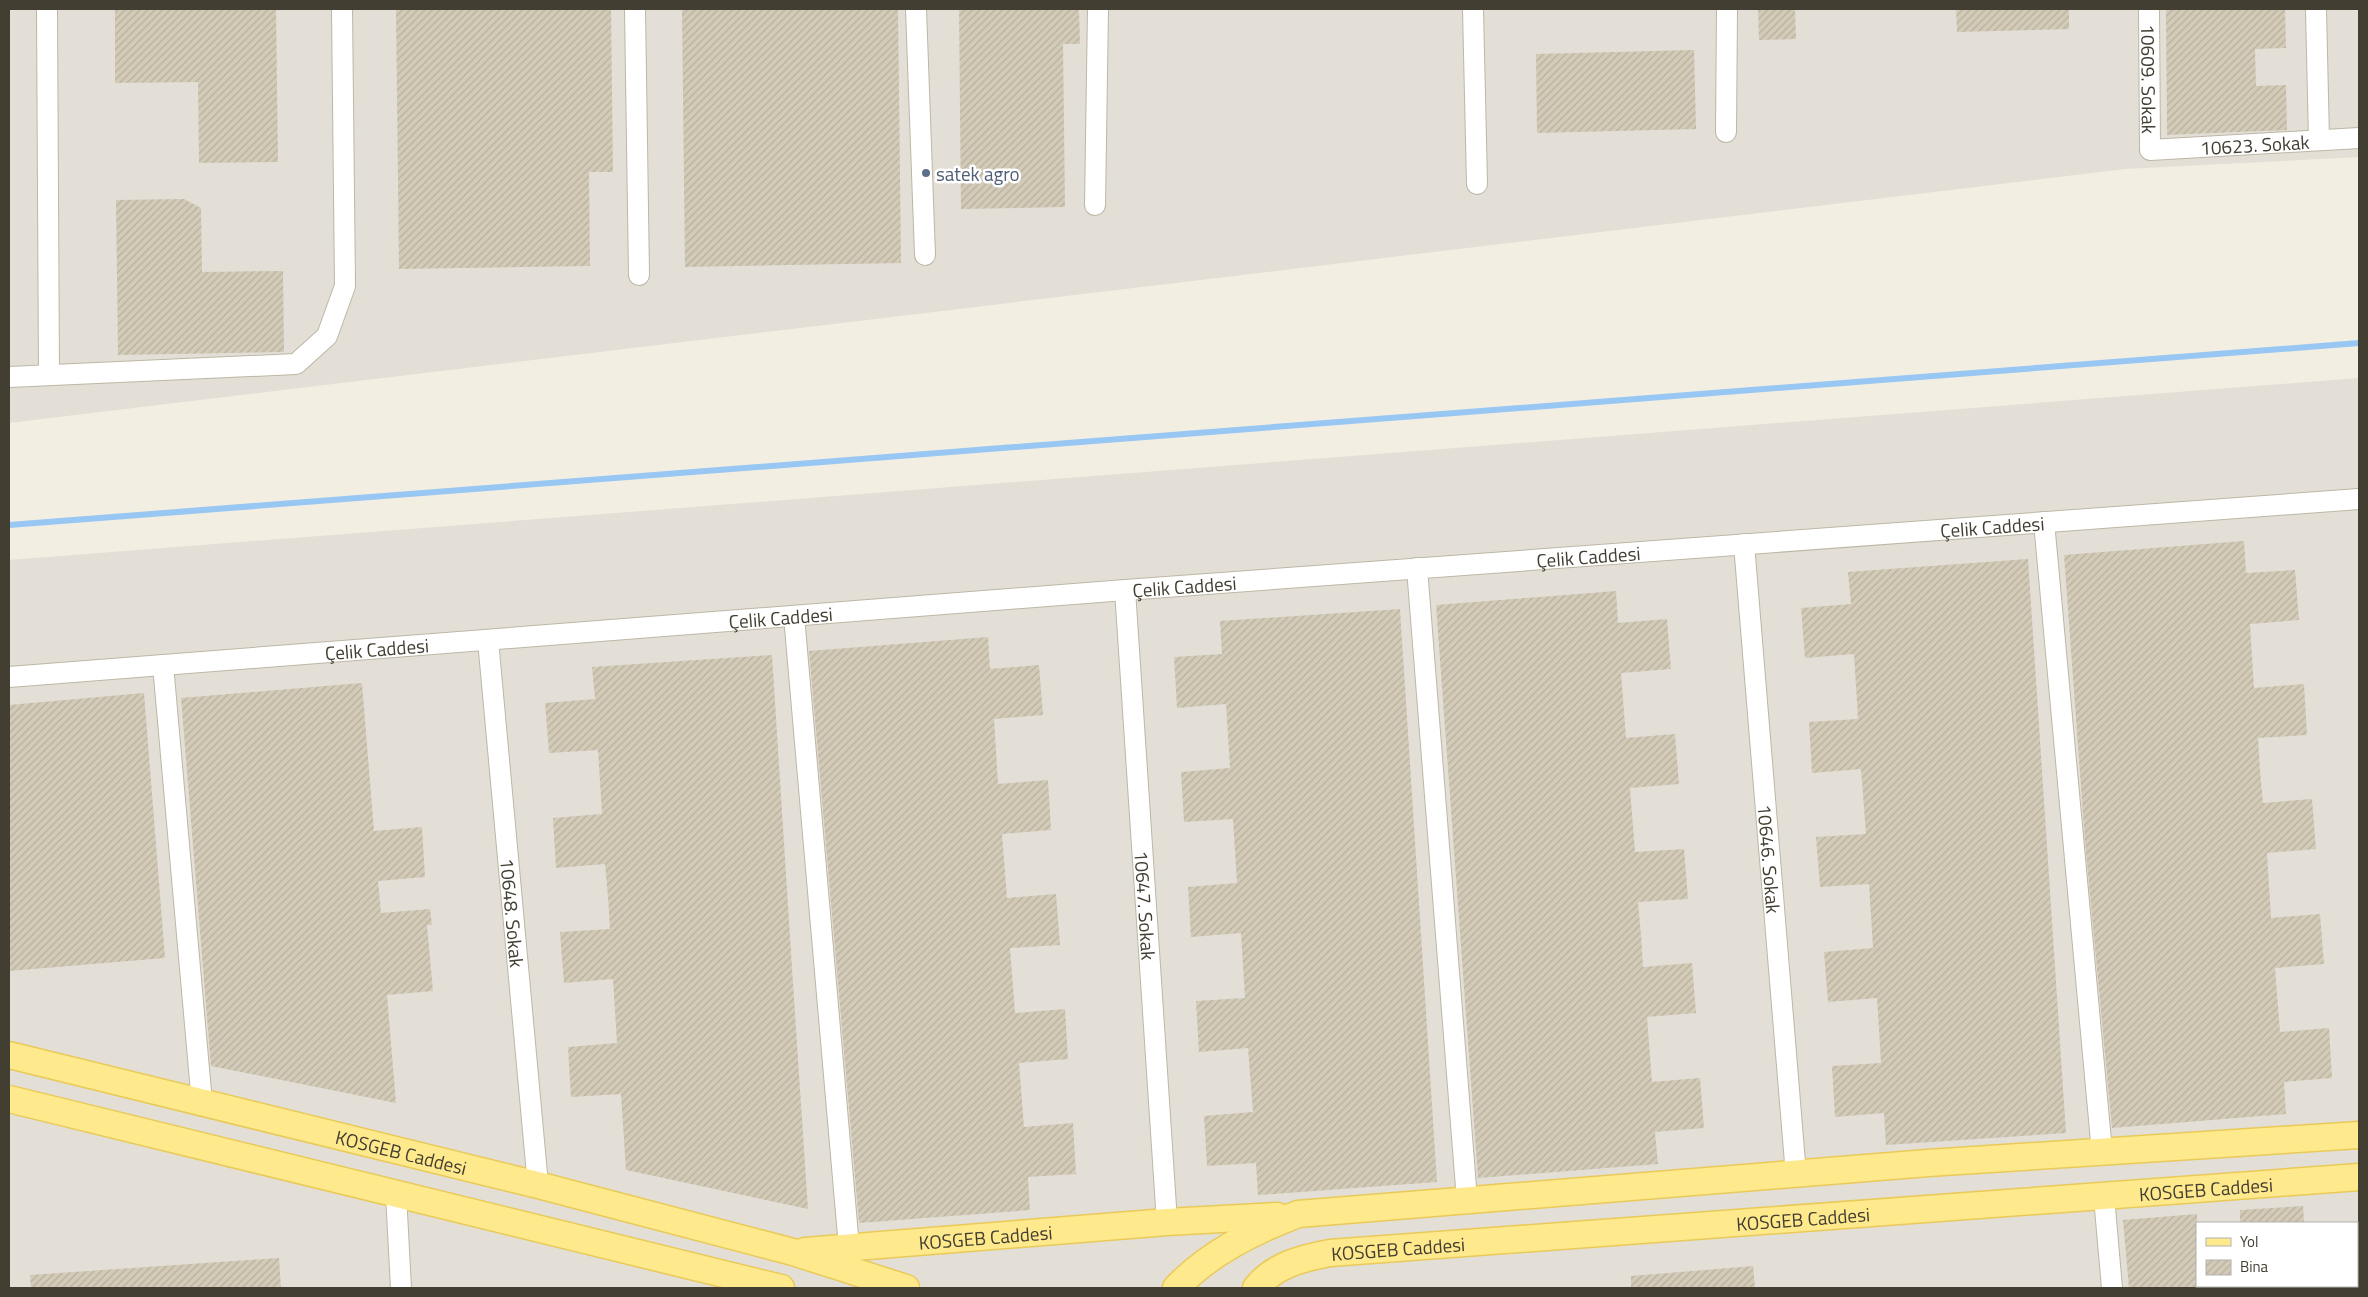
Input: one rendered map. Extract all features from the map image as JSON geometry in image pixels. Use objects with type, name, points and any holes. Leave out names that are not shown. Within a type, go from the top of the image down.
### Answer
[{"type":"main road","name":"KOSGEB Caddesi","points":[[9,1055],[538,1185],[793,1252],[906,1288]]},
{"type":"main road","points":[[9,1099],[781,1288]]},
{"type":"main road","name":"KOSGEB Caddesi","points":[[793,1252],[1167,1222],[1298,1214],[2359,1134]]},
{"type":"main road","name":"KOSGEB Caddesi","points":[[1256,1288],[1280,1268],[1304,1258],[1330,1253],[2359,1177]]},
{"type":"main road","name":"KOSGEB Caddesi","points":[[1176,1288],[1198,1269],[1248,1235],[1298,1214]]},
{"type":"street","points":[[47,9],[50,375]]},
{"type":"street","points":[[9,377],[296,364],[327,336],[346,286],[342,9]]},
{"type":"street","points":[[635,9],[639,275]]},
{"type":"street","points":[[916,9],[925,255]]},
{"type":"street","points":[[1095,205],[1098,9]]},
{"type":"street","points":[[1473,9],[1477,184]]},
{"type":"street","points":[[1726,132],[1727,9]]},
{"type":"street","name":"10609. Sokak","points":[[2149,9],[2150,150]]},
{"type":"street","points":[[2316,9],[2319,140]]},
{"type":"street","name":"10623. Sokak","points":[[2150,150],[2359,138]]},
{"type":"street","name":"Çelik Caddesi","points":[[9,677],[1125,590],[2359,499]]},
{"type":"street","points":[[2044,522],[2102,1152]]},
{"type":"street","name":"10646. Sokak","points":[[1744,544],[1796,1175]]},
{"type":"street","points":[[1418,568],[1467,1200]]},
{"type":"street","name":"10647. Sokak","points":[[1125,590],[1167,1222]]},
{"type":"street","points":[[794,616],[849,1247]]},
{"type":"street","name":"10648. Sokak","points":[[488,640],[538,1185]]},
{"type":"street","points":[[163,665],[202,1103]]},
{"type":"street","points":[[396,1194],[401,1288]]},
{"type":"street","points":[[2104,1197],[2112,1288]]},
{"type":"shaded area","points":[[9,9],[2359,9],[2359,157],[2125,169],[9,423]]},
{"type":"shaded area","points":[[2359,378],[2359,1288],[9,1288],[9,560]]},
{"type":"building","points":[[115,9],[276,9],[278,162],[199,163],[198,82],[115,83]]},
{"type":"building","points":[[396,9],[611,9],[613,172],[589,172],[590,266],[399,269]]},
{"type":"building","points":[[682,9],[898,9],[901,263],[685,267]]},
{"type":"building","points":[[959,9],[1079,9],[1080,44],[1063,44],[1065,207],[961,209]]},
{"type":"building","points":[[1758,9],[1795,9],[1796,39],[1759,40]]},
{"type":"building","points":[[1956,9],[2069,9],[2069,29],[1957,32]]},
{"type":"building","points":[[2166,9],[2285,9],[2286,48],[2255,49],[2256,86],[2286,85],[2287,130],[2167,135]]},
{"type":"building","points":[[1694,50],[1696,129],[1537,133],[1536,54]]},
{"type":"building","points":[[184,199],[201,208],[202,272],[283,271],[284,352],[118,355],[116,200]]},
{"type":"building","points":[[2244,541],[2246,573],[2295,570],[2299,620],[2250,624],[2254,688],[2304,684],[2307,735],[2258,738],[2260,771],[2263,803],[2312,799],[2316,849],[2267,853],[2271,918],[2320,914],[2324,964],[2275,968],[2280,1032],[2329,1028],[2332,1078],[2284,1082],[2286,1114],[2112,1128],[2085,841],[2064,555]]},
{"type":"building","points":[[2028,559],[2066,1133],[1886,1145],[1884,1113],[1835,1117],[1832,1066],[1881,1063],[1877,998],[1828,1002],[1824,952],[1873,948],[1869,884],[1820,887],[1816,837],[1866,834],[1861,769],[1812,773],[1809,722],[1858,719],[1854,654],[1805,658],[1801,608],[1851,604],[1848,572]]},
{"type":"building","points":[[1616,591],[1618,623],[1667,619],[1671,669],[1621,673],[1626,738],[1675,734],[1679,784],[1630,788],[1635,852],[1684,849],[1688,899],[1638,902],[1643,967],[1692,963],[1696,1013],[1647,1017],[1652,1082],[1700,1078],[1704,1128],[1655,1132],[1658,1164],[1478,1178],[1436,605]]},
{"type":"building","points":[[1400,609],[1437,1182],[1258,1195],[1256,1163],[1207,1166],[1204,1116],[1253,1112],[1248,1048],[1199,1052],[1196,1001],[1245,998],[1241,933],[1191,937],[1188,887],[1237,883],[1233,819],[1184,822],[1181,772],[1230,768],[1226,704],[1177,708],[1174,657],[1222,654],[1220,621]]},
{"type":"building","points":[[988,637],[990,669],[1039,665],[1043,715],[994,719],[998,784],[1048,780],[1051,830],[1002,834],[1007,898],[1056,894],[1060,945],[1010,948],[1015,1013],[1065,1009],[1068,1059],[1019,1063],[1024,1127],[1073,1123],[1076,1174],[1028,1177],[1030,1210],[859,1223],[809,651]]},
{"type":"building","points":[[772,655],[808,1209],[626,1170],[621,1094],[571,1097],[568,1047],[617,1043],[613,979],[564,983],[560,932],[610,929],[608,897],[605,864],[556,868],[553,818],[602,814],[598,750],[549,753],[545,703],[595,699],[592,667]]},
{"type":"building","points":[[362,683],[374,831],[422,827],[425,877],[378,881],[381,913],[430,909],[432,925],[427,925],[433,991],[387,995],[396,1103],[211,1066],[181,698]]},
{"type":"building","points":[[144,693],[165,958],[9,971],[9,705]]},
{"type":"building","points":[[2303,1206],[2304,1222],[2240,1222],[2240,1210]]},
{"type":"building","points":[[2197,1214],[2197,1288],[2129,1288],[2123,1220]]},
{"type":"building","points":[[279,1258],[281,1288],[31,1288],[30,1275]]},
{"type":"building","points":[[1753,1266],[1755,1288],[1631,1288],[1631,1276]]},
{"type":"waterway","points":[[9,525],[2359,343]]},
{"type":"place","name":"satek agro","points":[[926,173]]}]
